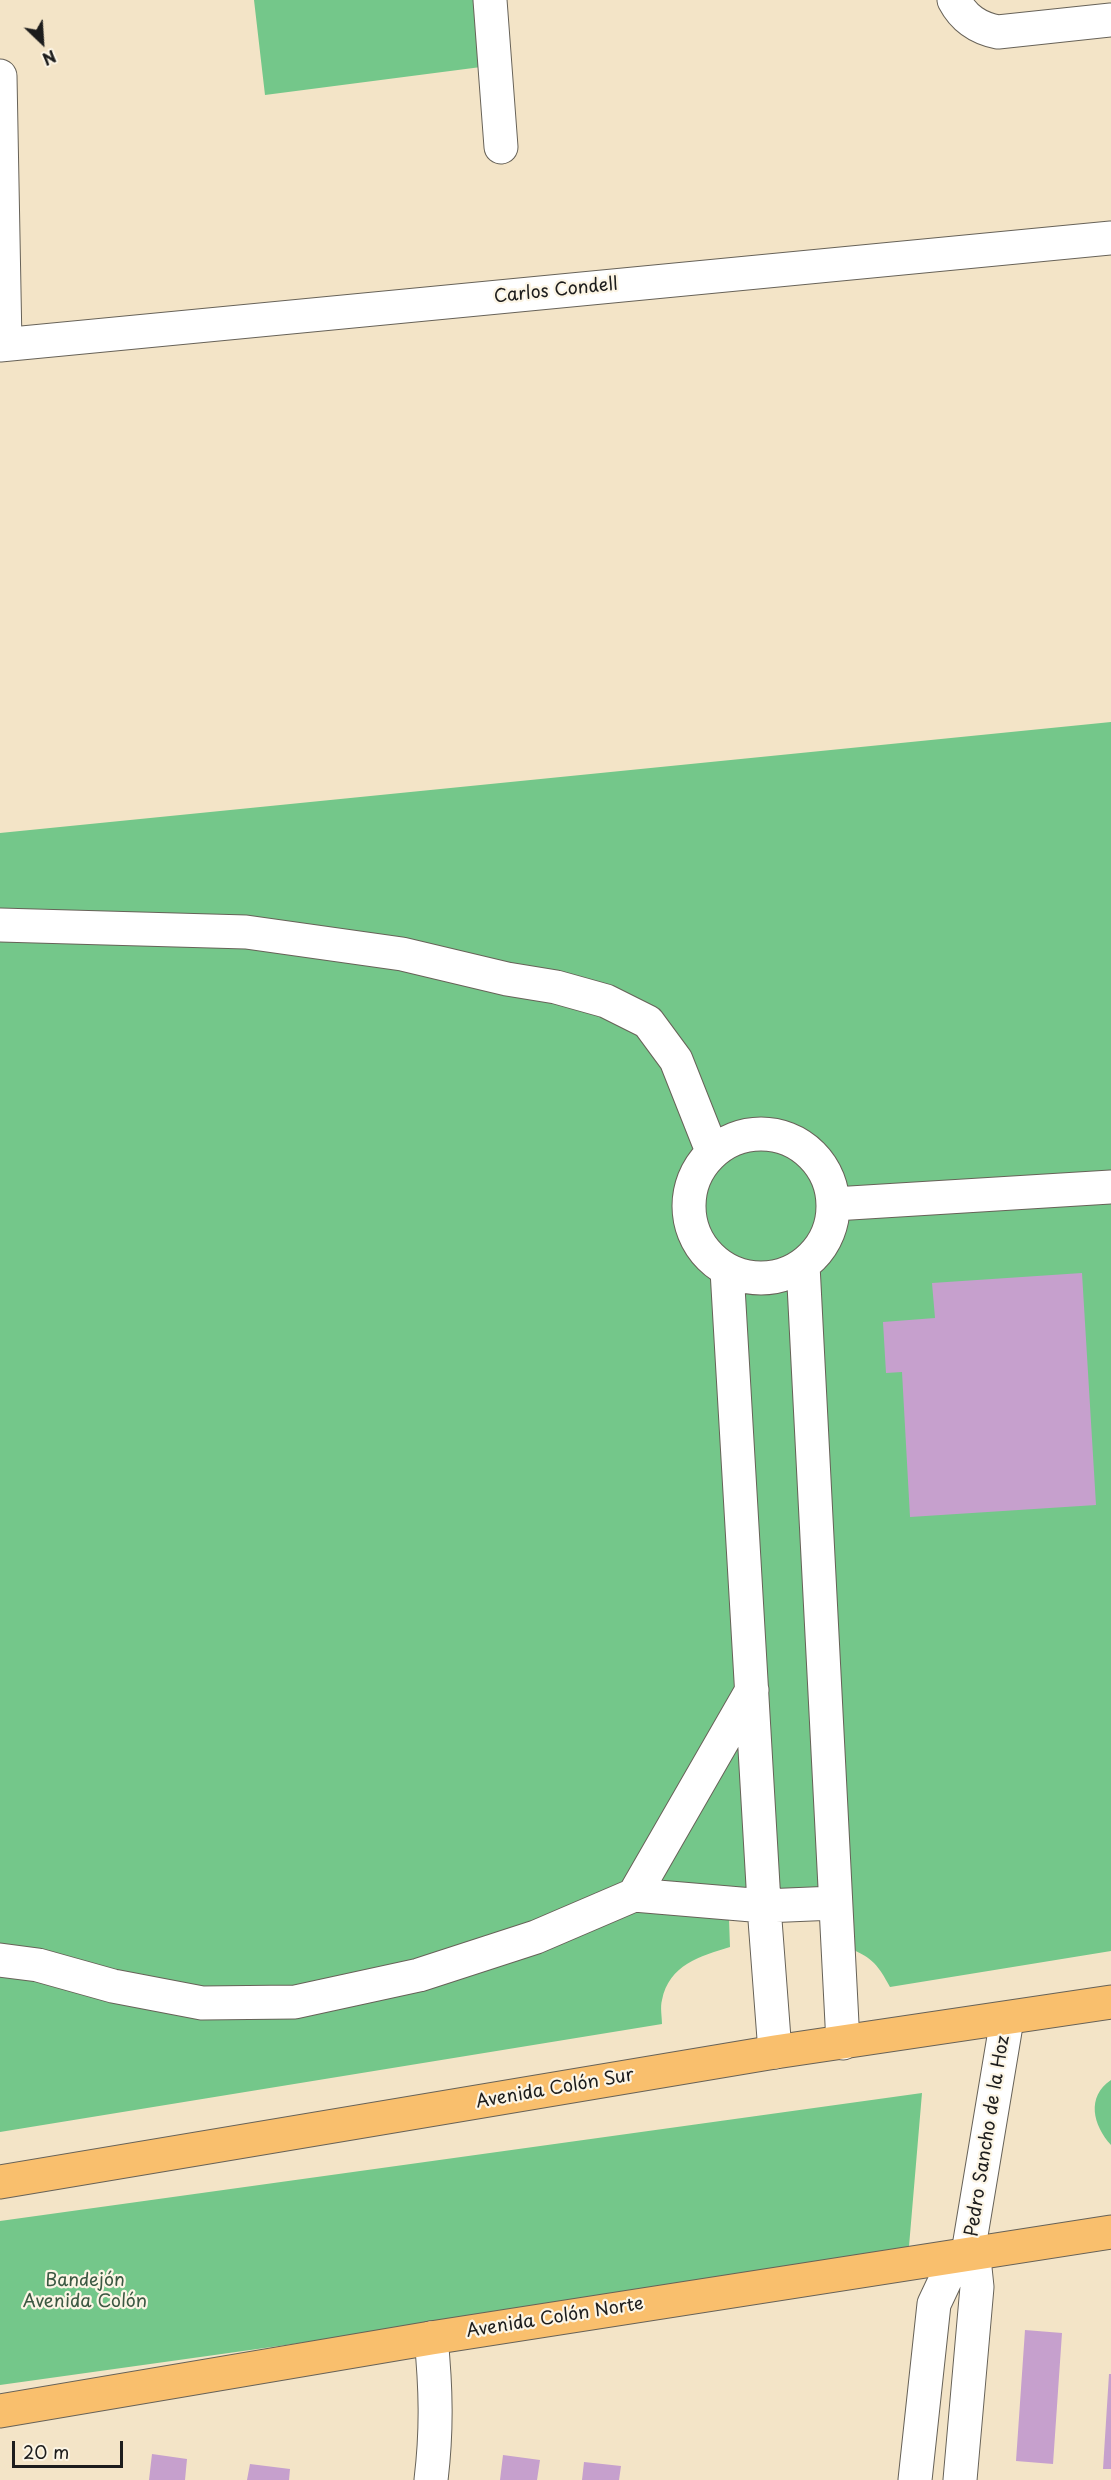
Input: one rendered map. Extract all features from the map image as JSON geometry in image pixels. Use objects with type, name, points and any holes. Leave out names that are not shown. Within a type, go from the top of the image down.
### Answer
[{"type":"main road","name":"Avenida Colón Sur","points":[[0,2182],[775,2052],[1111,2002]]},
{"type":"main road","name":"Avenida Colón Norte","points":[[0,2411],[431,2338],[1111,2232]]},
{"type":"street","points":[[490,0],[501,147]]},
{"type":"street","points":[[954,0],[960,11],[971,22],[998,33],[1111,20]]},
{"type":"street","points":[[0,76],[2,345]]},
{"type":"street","name":"Carlos Condell","points":[[2,345],[1111,238]]},
{"type":"street","points":[[0,925],[246,932],[402,954],[606,1000],[648,1022],[675,1060],[712,1151]]},
{"type":"street","points":[[756,1133],[779,1135],[801,1145],[818,1161],[829,1181],[834,1204],[830,1227],[819,1248],[803,1265],[785,1274],[765,1278],[746,1277],[727,1270],[708,1257],[694,1237],[688,1215],[689,1191],[693,1180],[698,1169],[712,1151],[733,1138],[756,1133]]},
{"type":"street","points":[[834,1204],[1111,1187]]},
{"type":"street","points":[[803,1265],[843,2043]]},
{"type":"street","points":[[727,1270],[764,1906],[775,2052]]},
{"type":"street","points":[[634,1895],[752,1690]]},
{"type":"street","points":[[0,1960],[38,1965],[113,1986],[202,2004],[295,2002],[419,1975],[536,1937],[634,1895],[764,1906],[835,1903]]},
{"type":"street","name":"Pedro Sancho de la Hoz","points":[[960,2480],[977,2287],[975,2268],[968,2253],[1007,2019]]},
{"type":"street","name":"Pedro Sancho de la Hoz","points":[[915,2480],[934,2304],[950,2270],[968,2253]]},
{"type":"street","points":[[431,2338],[436,2394],[436,2437],[431,2480]]},
{"type":"green space","points":[[254,0],[473,0],[481,67],[265,95]]},
{"type":"green space","points":[[1111,722],[1111,1951],[890,1987],[874,1963],[849,1948],[836,1920],[729,1919],[730,1947],[697,1958],[671,1978],[661,2003],[662,2024],[0,2132],[0,833]]},
{"type":"green space","points":[[1111,2080],[1111,2145],[1096,2120],[1095,2103],[1103,2087]]},
{"type":"green space","name":"Bandejón Avenida Colón","points":[[922,2093],[908,2258],[0,2385],[0,2221]]},
{"type":"building","points":[[1082,1273],[1096,1505],[910,1517],[902,1372],[886,1373],[883,1322],[935,1318],[932,1283]]},
{"type":"building","points":[[1025,2330],[1062,2333],[1053,2464],[1016,2461]]},
{"type":"building","points":[[1109,2374],[1111,2374],[1111,2469],[1103,2469]]},
{"type":"building","points":[[152,2454],[187,2459],[185,2480],[149,2480]]},
{"type":"building","points":[[503,2455],[540,2460],[537,2480],[500,2480]]},
{"type":"building","points":[[584,2462],[621,2466],[619,2480],[582,2480]]},
{"type":"building","points":[[250,2464],[290,2469],[289,2480],[247,2480]]}]
